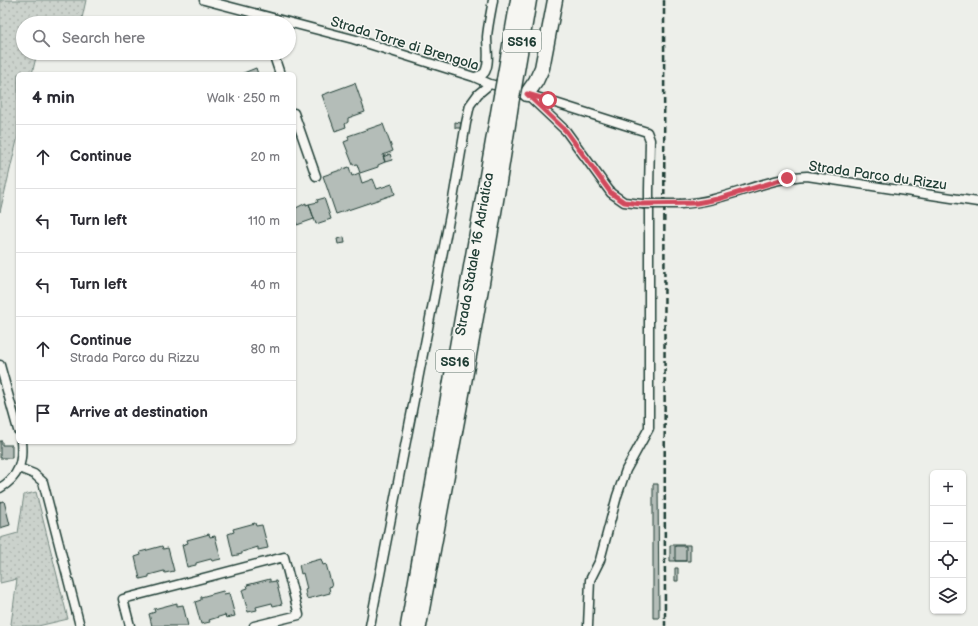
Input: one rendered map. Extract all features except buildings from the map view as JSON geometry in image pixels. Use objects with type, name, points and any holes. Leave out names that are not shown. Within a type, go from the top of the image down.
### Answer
[{"type":"highway","name":"Strada Statale 16 Adriatica","points":[[408,626],[507,97],[518,0]]},
{"type":"highway","name":"Strada Statale 16 Adriatica","points":[[509,81],[529,0]]},
{"type":"highway","points":[[527,94],[536,81],[542,68],[555,0]]},
{"type":"highway","name":"Strada Statale 16 Adriatica","points":[[419,626],[503,160],[507,97]]},
{"type":"street","name":"Strada Torre di Brengola","points":[[204,0],[264,16]]},
{"type":"street","points":[[474,77],[481,76],[486,67],[493,0]]},
{"type":"street","name":"Strada Torre di Brengola","points":[[296,24],[352,39],[474,77],[490,84],[527,94],[647,132],[650,140],[649,428],[626,470],[617,496],[600,560],[590,580],[588,626]]},
{"type":"street","points":[[275,60],[279,72]]},
{"type":"street","points":[[370,626],[452,205],[466,123],[470,105],[478,94],[490,84]]},
{"type":"street","name":"Strada Parco du Rizzu","points":[[527,94],[566,131],[611,193],[624,202],[642,204],[681,204],[708,201],[775,181],[807,176],[978,202]]},
{"type":"street","points":[[296,119],[316,176]]},
{"type":"street","points":[[0,365],[16,423]]},
{"type":"street","points":[[0,488],[9,481],[19,468],[22,456],[21,444]]},
{"type":"street","points":[[19,468],[34,474],[43,482],[80,626]]},
{"type":"street","points":[[130,626],[123,599],[284,557],[299,615],[254,626]]},
{"type":"shaded area","points":[[0,0],[86,0],[83,16],[16,16],[16,60],[35,60],[32,72],[16,72],[16,144],[0,212]]},
{"type":"shaded area","points":[[36,492],[68,619],[38,626],[13,626],[11,624],[17,579],[0,583],[0,538],[18,533],[24,495]]},
{"type":"railway","points":[[664,0],[665,626]]},
{"type":"route","points":[[548,100],[527,94],[566,131],[601,181],[611,193],[624,202],[642,204],[696,203],[718,199],[787,178]]}]
